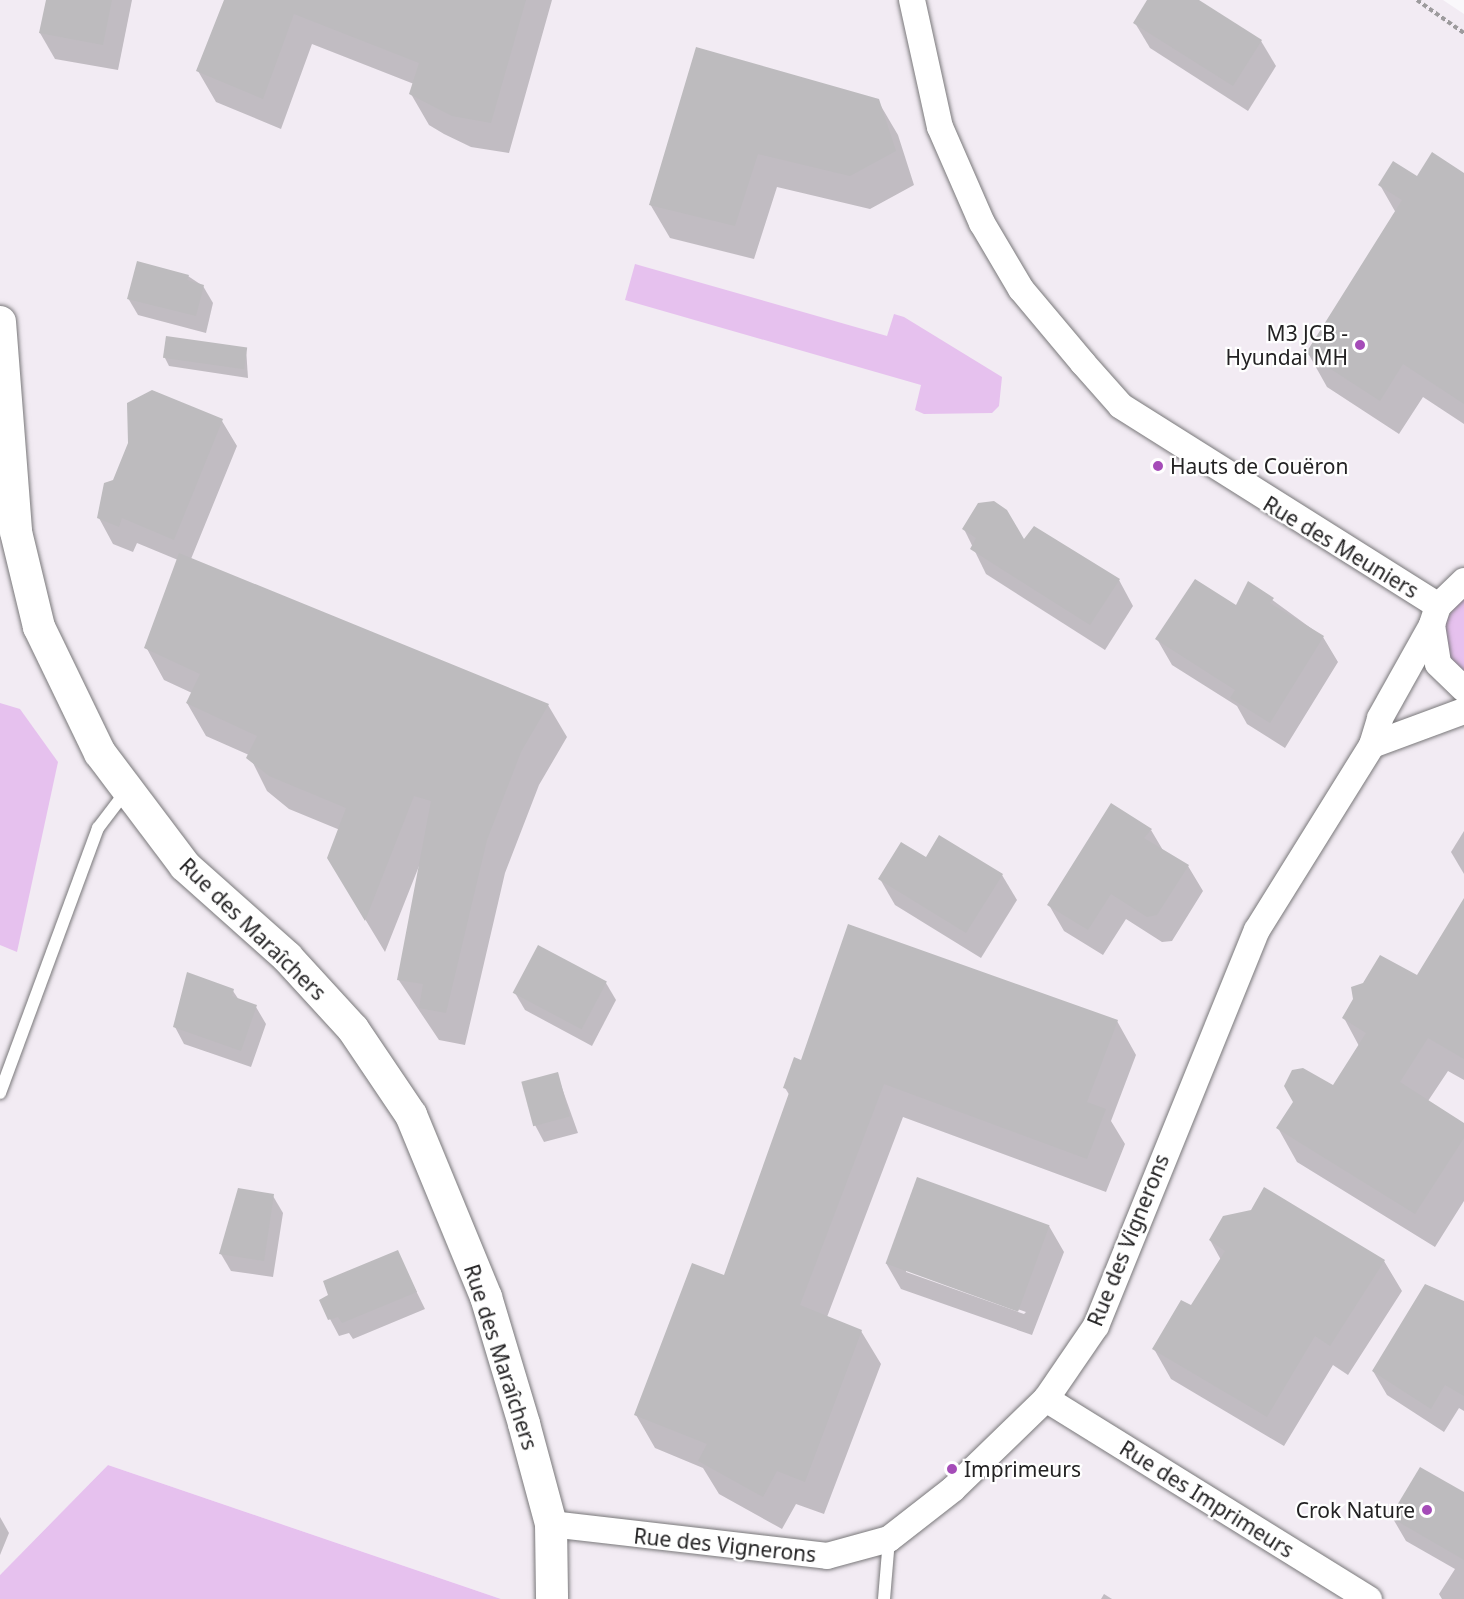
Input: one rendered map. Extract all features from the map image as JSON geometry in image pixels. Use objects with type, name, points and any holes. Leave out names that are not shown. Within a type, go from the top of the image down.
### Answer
[{"type":"street","name":"Rue des Meuniers","points":[[912,0],[940,127],[982,223],[1022,289],[1083,363],[1121,406],[1435,615]]},
{"type":"street","name":"Rue des Maraîchers","points":[[0,322],[16,532],[39,627],[100,753],[185,866],[287,957],[353,1029],[411,1115],[486,1297],[551,1524],[552,1599]]},
{"type":"street","name":"Rue des Vignerons","points":[[551,1524],[827,1556],[889,1539],[953,1490],[1046,1399],[1096,1326],[1257,930],[1372,745],[1380,718],[1435,615],[1464,581]]},
{"type":"street","points":[[1435,615],[1438,664],[1464,689]]},
{"type":"street","points":[[1372,745],[1464,711]]},
{"type":"street","name":"Rue des Imprimeurs","points":[[1046,1399],[1369,1599]]},
{"type":"lane","points":[[0,1093],[98,828],[128,789]]},
{"type":"lane","points":[[0,1055],[12,1061]]},
{"type":"lane","points":[[886,1598],[889,1539]]},
{"type":"path","points":[[1417,0],[1464,33]]},
{"type":"shaded area","points":[[0,0],[1443,0],[1464,14],[1464,1599],[501,1599],[108,1465],[0,1575]]},
{"type":"shaded area","points":[[635,264],[887,336],[894,314],[904,317],[1002,377],[999,406],[992,413],[924,414],[915,410],[921,385],[625,300]]},
{"type":"shaded area","points":[[1464,594],[1464,673],[1449,656],[1444,623]]},
{"type":"shaded area","points":[[0,703],[20,709],[58,762],[17,952],[0,945]]},
{"type":"shaded area","points":[[108,1465],[501,1599],[0,1599],[0,1575]]},
{"type":"building","points":[[46,0],[112,0],[103,45],[39,33]]},
{"type":"building","points":[[224,0],[526,0],[491,123],[452,116],[409,94],[419,63],[294,14],[263,99],[196,71]]},
{"type":"building","points":[[1147,0],[1199,0],[1262,40],[1233,86],[1133,23]]},
{"type":"building","points":[[696,47],[879,99],[896,151],[850,176],[758,154],[735,226],[649,205]]},
{"type":"building","points":[[1432,152],[1464,173],[1464,404],[1403,364],[1380,401],[1306,353],[1402,200],[1378,185],[1393,161],[1417,176]]},
{"type":"building","points":[[137,261],[189,275],[187,280],[204,285],[196,316],[127,299]]},
{"type":"building","points":[[166,336],[247,347],[244,369],[163,358]]},
{"type":"building","points":[[152,390],[223,419],[174,540],[122,518],[119,527],[97,518],[104,483],[113,480],[128,443],[127,403]]},
{"type":"building","points":[[994,501],[1007,510],[1024,539],[1034,526],[1120,579],[1090,625],[970,549],[976,538],[962,529],[978,503]]},
{"type":"building","points":[[179,553],[549,704],[521,752],[487,840],[446,1013],[419,1008],[423,984],[397,980],[431,801],[414,796],[365,921],[327,858],[346,808],[269,776],[246,758],[257,736],[186,703],[200,674],[144,648]]},
{"type":"building","points":[[1195,579],[1236,605],[1248,581],[1274,598],[1270,603],[1324,636],[1270,723],[1230,698],[1235,690],[1155,639]]},
{"type":"building","points":[[1111,803],[1152,829],[1144,838],[1189,865],[1157,915],[1147,917],[1111,894],[1088,930],[1047,905]]},
{"type":"building","points":[[939,835],[1003,874],[966,933],[878,879],[901,842],[926,857]]},
{"type":"building","points":[[1464,898],[1464,1059],[1428,1038],[1400,1082],[1464,1123],[1464,1138],[1415,1214],[1276,1128],[1293,1102],[1284,1086],[1292,1070],[1303,1068],[1333,1085],[1366,1033],[1342,1018],[1353,999],[1351,987],[1363,983],[1380,955],[1417,975]]},
{"type":"building","points":[[848,924],[1118,1020],[1087,1102],[1106,1109],[1087,1159],[884,1084],[800,1305],[862,1330],[805,1482],[777,1471],[763,1497],[698,1461],[707,1444],[634,1415],[692,1263],[724,1275],[790,1090],[783,1088],[794,1057],[801,1060]]},
{"type":"building","points":[[538,945],[607,982],[582,1029],[513,993]]},
{"type":"building","points":[[187,972],[234,989],[232,996],[257,1005],[241,1051],[173,1027]]},
{"type":"building","points":[[558,1072],[570,1116],[533,1126],[521,1082]]},
{"type":"building","points":[[917,1177],[1049,1225],[1018,1312],[886,1263]]},
{"type":"building","points":[[1264,1187],[1385,1260],[1330,1346],[1315,1336],[1267,1417],[1152,1349],[1181,1300],[1191,1305],[1225,1251],[1209,1240],[1223,1216],[1251,1210]]},
{"type":"building","points":[[238,1188],[274,1194],[264,1261],[219,1254]]},
{"type":"building","points":[[398,1250],[417,1292],[342,1323],[338,1317],[328,1320],[319,1300],[328,1295],[323,1281]]},
{"type":"building","points":[[1425,1284],[1464,1301],[1464,1396],[1445,1385],[1431,1409],[1372,1371]]},
{"type":"building","name":"Crok Nature","points":[[1420,1467],[1464,1492],[1464,1560],[1390,1517]]},
{"type":"place","name":"M3 JCB - Hyundai MH","points":[[1360,345]]},
{"type":"place","name":"Hauts de Couëron","points":[[1158,466]]},
{"type":"place","name":"Imprimeurs","points":[[952,1469]]},
{"type":"place","name":"Crok Nature","points":[[1427,1510]]}]
